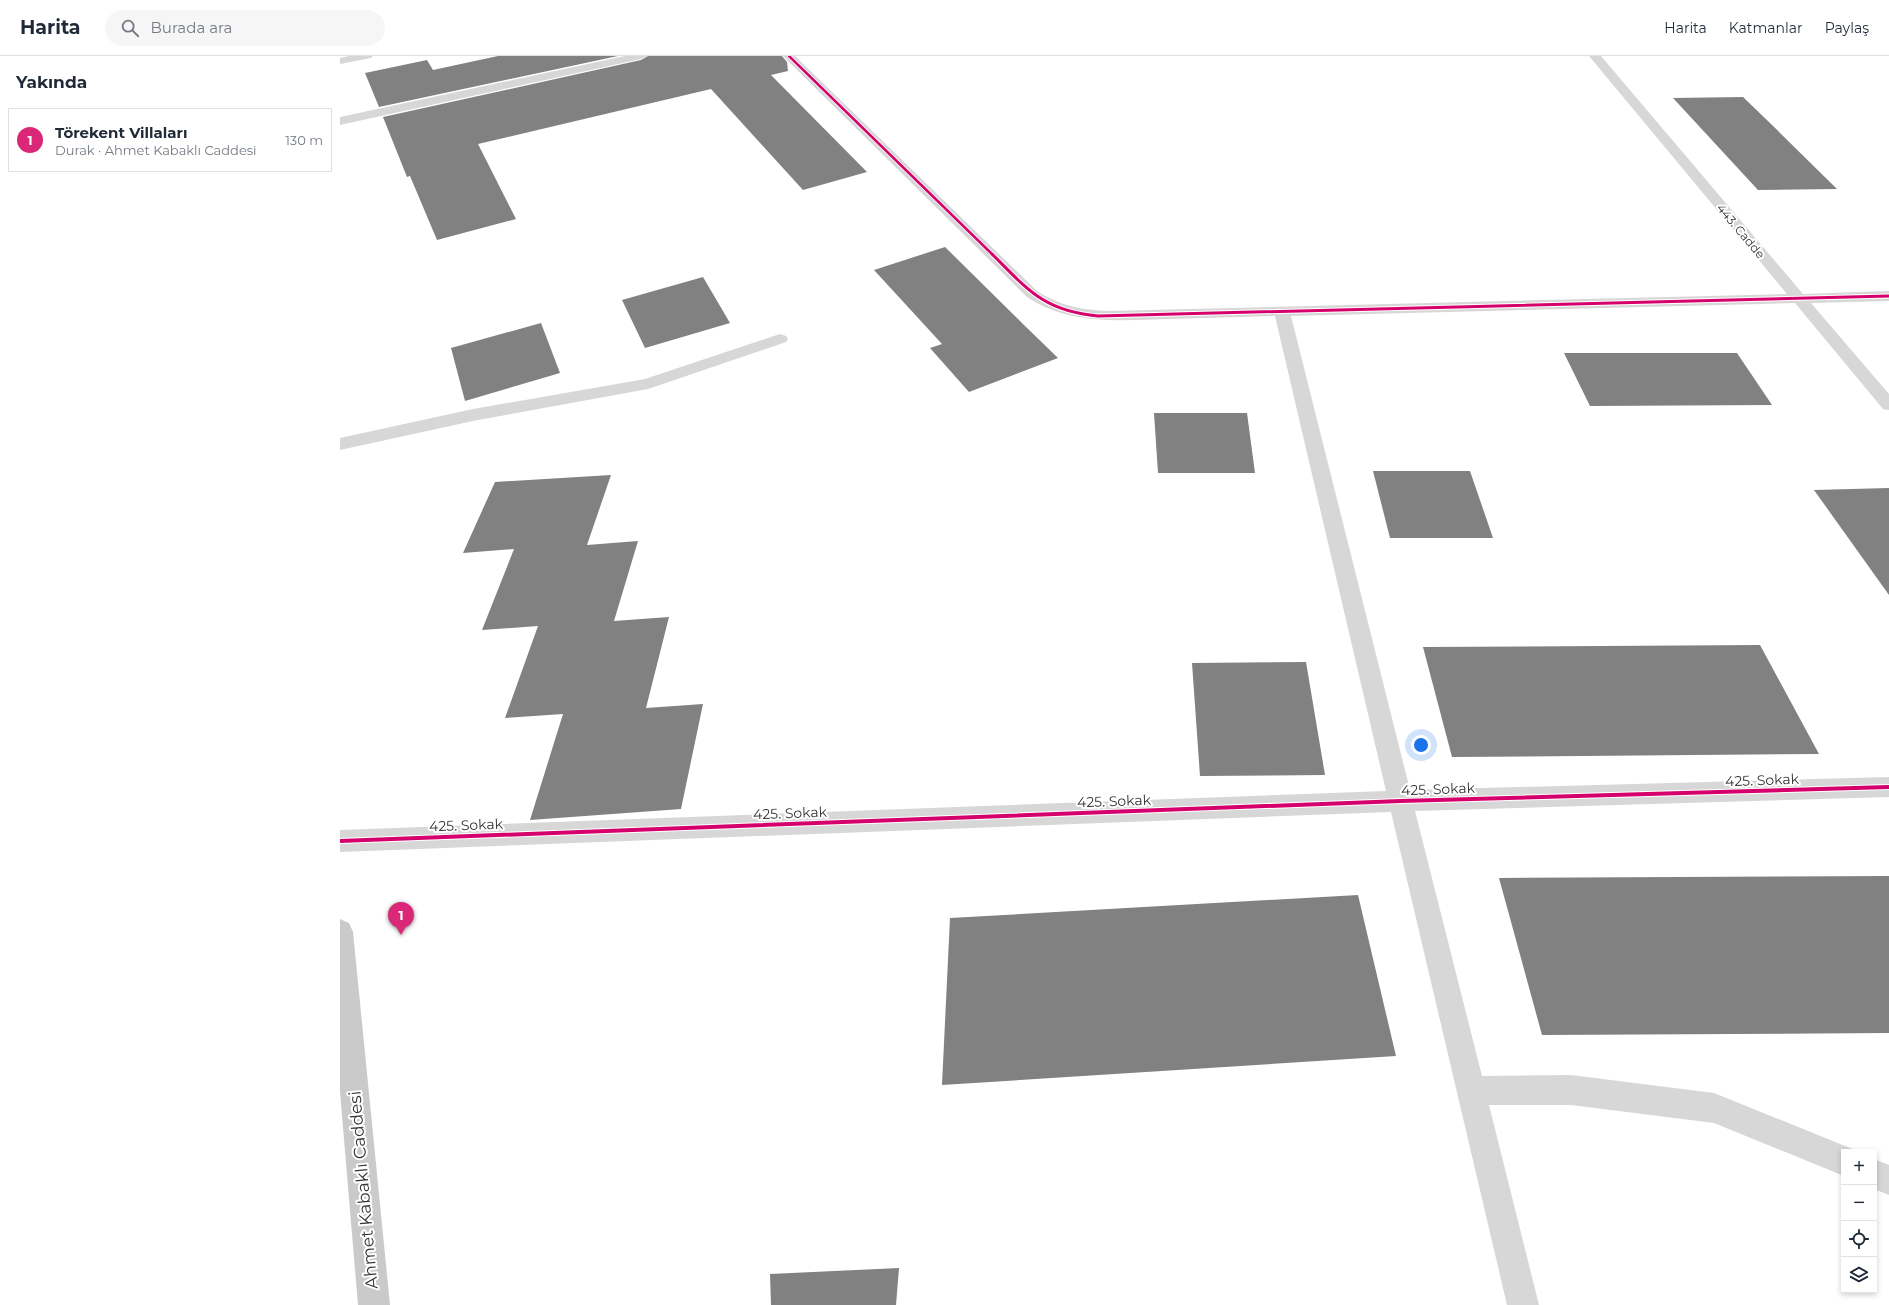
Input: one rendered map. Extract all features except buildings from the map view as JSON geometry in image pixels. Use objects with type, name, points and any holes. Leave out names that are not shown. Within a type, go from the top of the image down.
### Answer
[{"type":"main road","name":"Ahmet Kabaklı Caddesi","points":[[340,932],[374,1305]]},
{"type":"street","points":[[340,61],[367,56]]},
{"type":"street","points":[[340,122],[641,56]]},
{"type":"street","points":[[789,56],[1032,294],[1045,303],[1060,310],[1078,314],[1109,316],[1889,296]]},
{"type":"street","name":"443. Cadde","points":[[1595,56],[1797,298],[1889,405]]},
{"type":"street","points":[[1282,312],[1523,1305]]},
{"type":"street","points":[[340,444],[473,414],[648,384],[780,339]]},
{"type":"street","name":"425. Sokak","points":[[340,841],[1401,801],[1889,787]]},
{"type":"street","points":[[1471,1091],[1571,1090],[1714,1108],[1841,1160]]},
{"type":"street","points":[[1877,1175],[1889,1180]]},
{"type":"cycle path","points":[[789,56],[1032,294],[1050,305],[1068,311],[1087,315],[1109,316],[1889,296]]},
{"type":"cycle path","points":[[340,841],[1401,801],[1889,787]]},
{"type":"place","name":"Törekent Villaları","points":[[401,935]]}]
